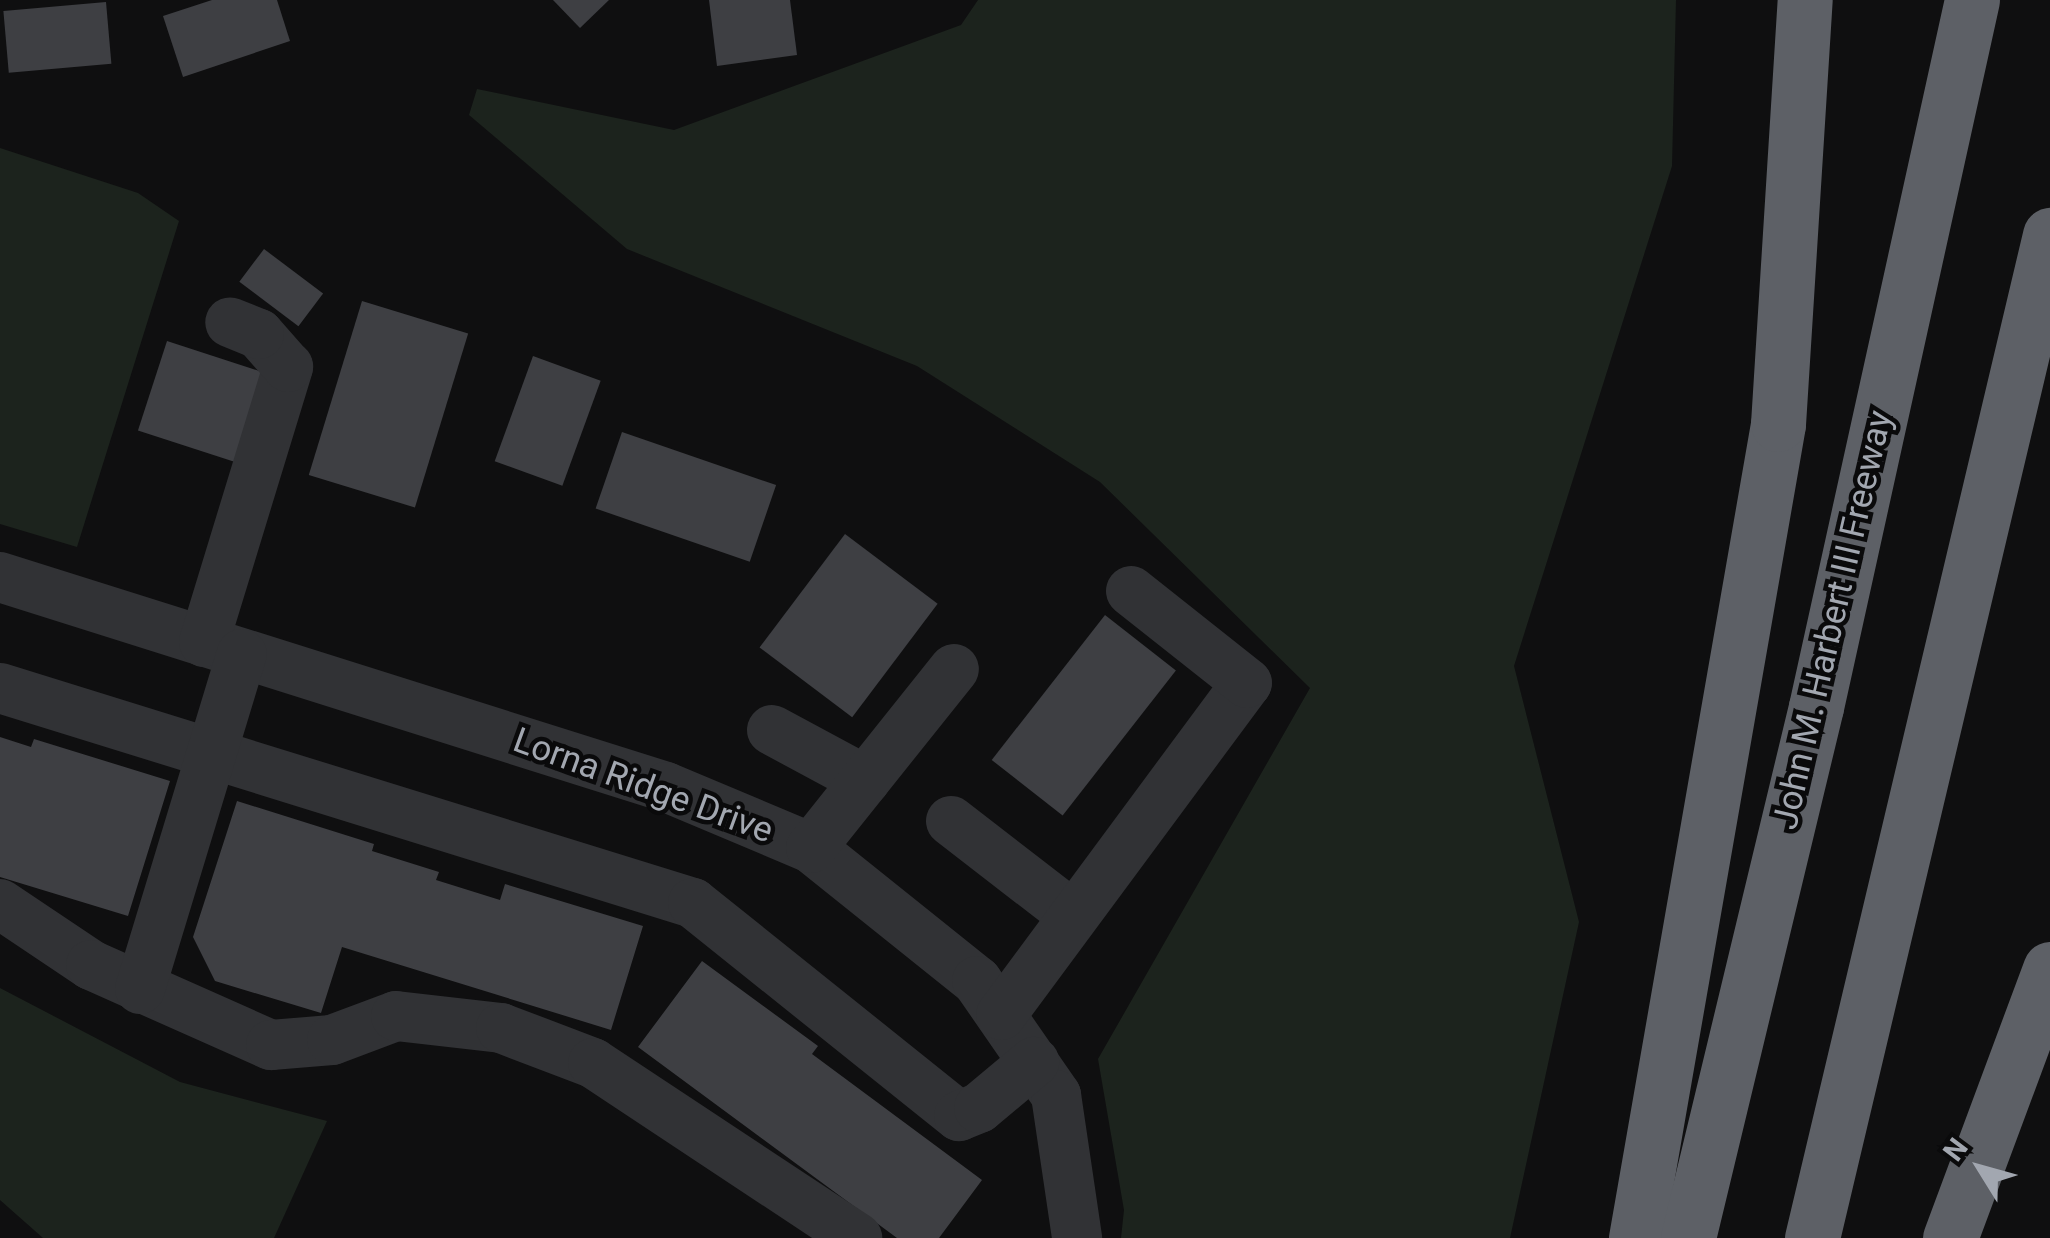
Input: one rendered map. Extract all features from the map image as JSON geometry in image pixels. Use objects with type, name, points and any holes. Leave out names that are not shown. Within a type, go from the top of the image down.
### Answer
[{"type":"highway","points":[[1636,1238],[1778,424],[1806,0]]},
{"type":"highway","name":"John M. Harbert III Freeway","points":[[1688,1238],[1816,707],[1972,0]]},
{"type":"highway","points":[[1812,1238],[2050,236]]},
{"type":"highway","points":[[1950,1238],[2050,970]]},
{"type":"street","points":[[140,990],[212,754],[223,648],[288,367],[259,334],[230,322]]},
{"type":"street","name":"Lorna Ridge Drive","points":[[0,578],[666,787],[811,848],[977,981],[1056,1094],[1078,1238]]},
{"type":"street","points":[[1001,1015],[1247,684],[1131,591]]},
{"type":"street","points":[[811,848],[954,669]]},
{"type":"street","points":[[0,688],[693,903],[958,1116],[979,1108],[1034,1062]]},
{"type":"street","points":[[772,730],[865,780]]},
{"type":"street","points":[[951,821],[1074,916]]},
{"type":"street","points":[[0,904],[140,990],[272,1044],[332,1040],[396,1016],[501,1028],[593,1062],[857,1238]]},
{"type":"shaded area","points":[[978,0],[1676,0],[1672,166],[1514,666],[1579,922],[1510,1238],[1121,1238],[1124,1210],[1098,1059],[1310,688],[1100,482],[917,366],[627,249],[469,115],[477,89],[674,130],[961,25]]},
{"type":"shaded area","points":[[0,148],[138,193],[179,221],[77,547],[0,524]]},
{"type":"shaded area","points":[[0,988],[180,1082],[327,1121],[274,1238],[43,1238],[0,1200]]},
{"type":"building","points":[[212,0],[277,0],[290,41],[183,77],[163,16]]},
{"type":"building","points":[[553,0],[609,0],[580,28]]},
{"type":"building","points":[[709,0],[790,0],[797,55],[717,66]]},
{"type":"building","points":[[106,2],[111,64],[9,73],[3,11]]},
{"type":"building","points":[[264,249],[323,294],[298,326],[239,282]]},
{"type":"building","points":[[362,301],[468,333],[415,508],[309,475]]},
{"type":"building","points":[[167,341],[273,375],[244,465],[138,430]]},
{"type":"building","points":[[533,356],[601,381],[562,486],[495,461]]},
{"type":"building","points":[[622,432],[776,485],[750,562],[596,509]]},
{"type":"building","points":[[845,534],[938,604],[852,717],[760,647]]},
{"type":"building","points":[[1105,615],[1176,670],[1063,815],[992,760]]},
{"type":"building","points":[[0,737],[31,747],[34,739],[170,781],[128,916],[0,877]]},
{"type":"building","points":[[237,801],[374,844],[372,851],[439,872],[436,880],[500,900],[505,884],[643,926],[611,1030],[342,947],[321,1013],[215,981],[193,937]]},
{"type":"building","points":[[702,961],[818,1046],[812,1054],[982,1180],[939,1238],[897,1238],[638,1047]]}]
